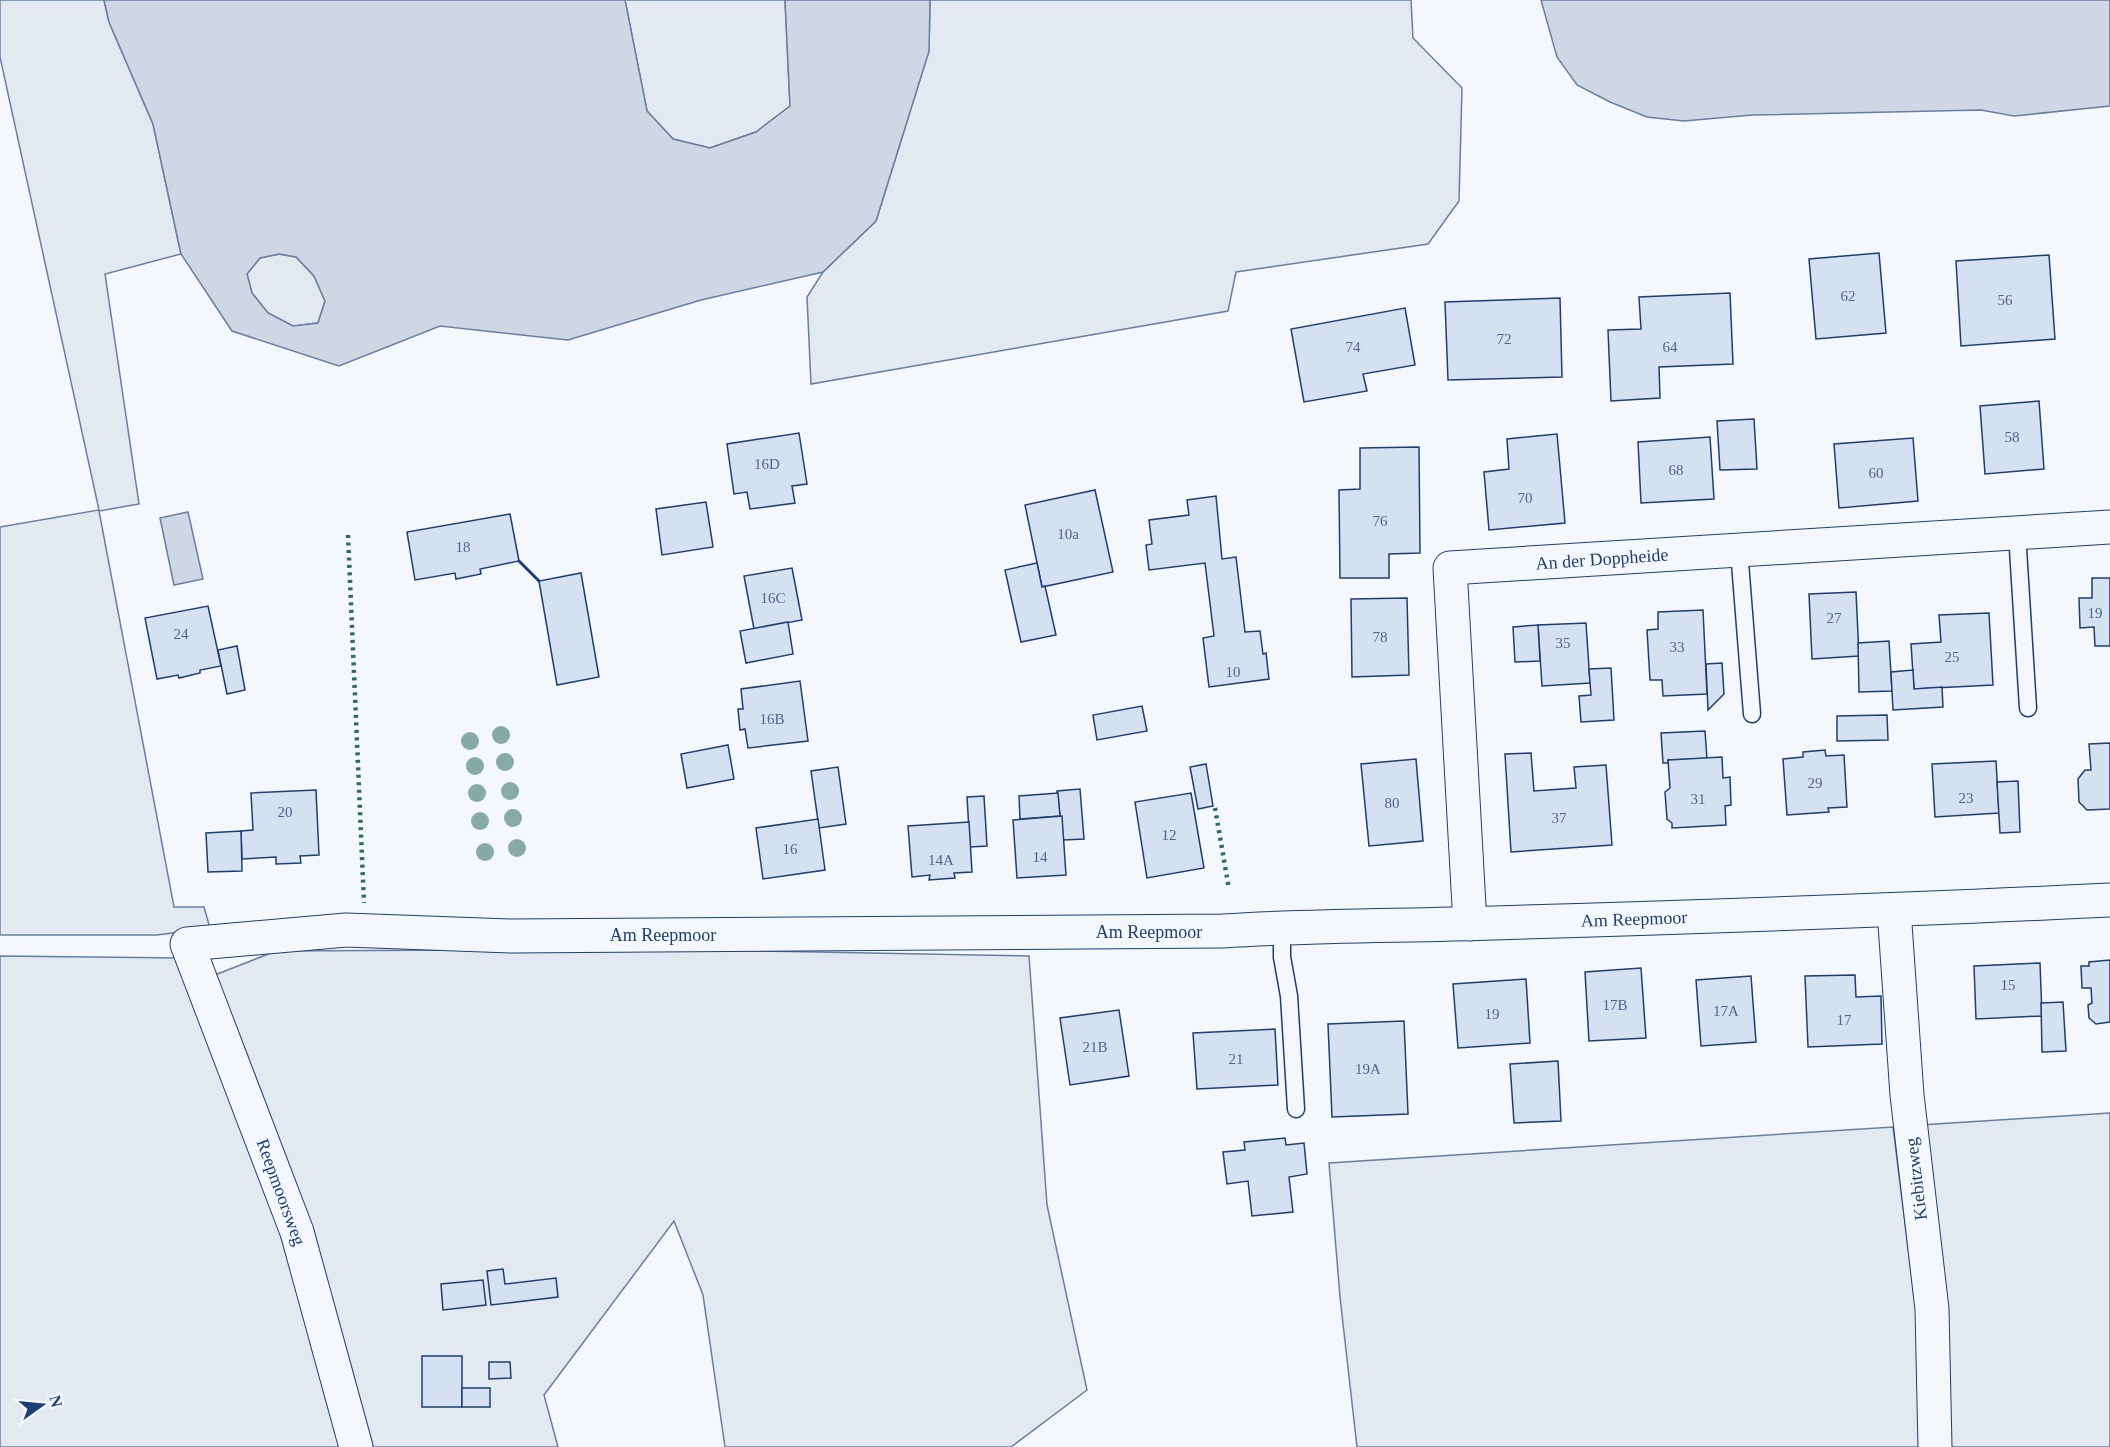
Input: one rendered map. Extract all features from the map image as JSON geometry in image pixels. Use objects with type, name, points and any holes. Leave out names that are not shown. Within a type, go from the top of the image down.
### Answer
[{"type":"street","name":"An der Doppheide","points":[[1470,924],[1450,568],[2110,527]]},
{"type":"street","name":"Am Reepmoor","points":[[187,944],[346,930],[523,936],[1223,931],[1282,927],[1470,924],[1894,910],[2110,900]]},
{"type":"street","name":"Kiebitzweg","points":[[1894,910],[1906,1095],[1932,1309],[1935,1447]]},
{"type":"street","name":"Reepmoorsweg","points":[[187,944],[297,1232],[356,1447]]},
{"type":"lane","points":[[2017,533],[2028,708]]},
{"type":"lane","points":[[1739,550],[1752,714]]},
{"type":"lane","points":[[1282,927],[1282,957],[1289,996],[1296,1109]]},
{"type":"shaded area","points":[[0,0],[104,0],[109,22],[153,124],[181,254],[105,274],[139,504],[99,511],[174,907],[204,907],[210,928],[157,935],[0,935],[0,527],[99,510],[0,57]]},
{"type":"shaded area","points":[[104,0],[625,0],[647,111],[673,139],[710,148],[756,132],[790,106],[785,0],[930,0],[929,51],[876,221],[823,272],[701,300],[568,340],[440,326],[339,366],[232,331],[181,254],[153,124],[109,22]],"holes":[[[279,254],[296,257],[314,276],[325,301],[318,323],[293,326],[268,313],[252,293],[247,274],[260,258]]]},
{"type":"shaded area","points":[[625,0],[785,0],[790,106],[756,132],[710,148],[673,139],[647,111]]},
{"type":"shaded area","points":[[930,0],[1411,0],[1413,38],[1462,88],[1459,201],[1428,244],[1236,272],[1228,311],[811,384],[807,297],[823,272],[876,221],[929,51]]},
{"type":"shaded area","points":[[1541,0],[2110,0],[2110,106],[2014,116],[1981,110],[1752,115],[1684,121],[1647,117],[1577,85],[1557,57]]},
{"type":"shaded area","points":[[279,254],[296,257],[314,276],[325,301],[318,323],[293,326],[268,313],[252,293],[247,274],[260,258]]},
{"type":"shaded area","points":[[188,512],[203,579],[174,585],[160,518]]},
{"type":"shaded area","points":[[653,949],[1029,956],[1047,1205],[1087,1390],[1011,1447],[725,1447],[703,1295],[674,1221],[544,1395],[558,1447],[366,1447],[215,975],[276,951]]},
{"type":"shaded area","points":[[0,956],[184,958],[290,1262],[344,1447],[0,1447]]},
{"type":"shaded area","points":[[2110,1113],[2110,1447],[1946,1447],[1920,1125]]},
{"type":"shaded area","points":[[1893,1127],[1922,1360],[1919,1447],[1357,1447],[1340,1297],[1329,1163]]},
{"type":"building","points":[[1879,253],[1886,333],[1816,339],[1809,259]]},
{"type":"building","points":[[2049,255],[2055,339],[1961,346],[1956,261]]},
{"type":"building","points":[[1730,293],[1733,364],[1659,367],[1660,398],[1611,401],[1608,330],[1641,329],[1639,297]]},
{"type":"building","points":[[1560,298],[1562,377],[1448,380],[1445,302]]},
{"type":"building","points":[[1405,308],[1415,365],[1363,374],[1367,391],[1304,402],[1291,329]]},
{"type":"building","points":[[2039,401],[2044,469],[1985,474],[1980,406]]},
{"type":"building","points":[[1754,419],[1757,469],[1720,470],[1717,421]]},
{"type":"building","points":[[799,433],[807,484],[792,486],[795,503],[750,509],[747,492],[734,494],[727,444]]},
{"type":"building","points":[[1557,434],[1565,523],[1489,530],[1484,472],[1509,469],[1507,439]]},
{"type":"building","points":[[1710,437],[1714,499],[1641,503],[1638,442]]},
{"type":"building","points":[[1913,438],[1918,501],[1839,508],[1834,444]]},
{"type":"building","points":[[1419,447],[1420,553],[1389,554],[1389,578],[1340,578],[1339,490],[1360,489],[1360,448]]},
{"type":"building","points":[[1095,490],[1113,572],[1042,587],[1025,505]]},
{"type":"building","points":[[1216,496],[1222,559],[1236,557],[1245,632],[1260,631],[1263,654],[1266,653],[1269,679],[1209,687],[1203,638],[1214,636],[1205,563],[1149,570],[1146,545],[1152,544],[1149,520],[1189,515],[1187,500]]},
{"type":"building","points":[[706,502],[713,547],[662,555],[656,509]]},
{"type":"building","points":[[510,514],[519,561],[480,569],[481,574],[456,579],[455,573],[415,580],[407,532]]},
{"type":"building","points":[[1037,563],[1042,587],[1045,586],[1056,635],[1021,642],[1005,570]]},
{"type":"building","points":[[792,568],[802,620],[754,629],[744,576]]},
{"type":"building","points":[[581,573],[599,677],[557,685],[539,581]]},
{"type":"building","points":[[2092,578],[2110,578],[2110,646],[2095,646],[2094,627],[2080,628],[2079,598],[2092,598]]},
{"type":"building","points":[[1856,592],[1859,656],[1812,659],[1809,594]]},
{"type":"building","points":[[1407,598],[1409,675],[1352,677],[1351,599]]},
{"type":"building","points":[[208,606],[221,666],[200,670],[200,673],[179,678],[178,675],[157,679],[145,618]]},
{"type":"building","points":[[1703,610],[1707,694],[1663,696],[1662,680],[1650,680],[1647,630],[1658,629],[1658,612]]},
{"type":"building","points":[[1989,613],[1993,685],[1914,689],[1911,644],[1941,642],[1939,615]]},
{"type":"building","points":[[788,622],[793,654],[746,663],[740,631]]},
{"type":"building","points":[[1586,623],[1590,683],[1542,686],[1538,625]]},
{"type":"building","points":[[1538,625],[1540,661],[1515,662],[1513,627]]},
{"type":"building","points":[[1889,641],[1892,691],[1859,692],[1858,643]]},
{"type":"building","points":[[237,646],[245,690],[227,694],[218,650]]},
{"type":"building","points":[[1722,663],[1724,694],[1708,710],[1706,664]]},
{"type":"building","points":[[1611,668],[1614,720],[1581,722],[1579,696],[1591,695],[1589,669]]},
{"type":"building","points":[[1913,670],[1914,689],[1942,687],[1943,707],[1893,710],[1891,672]]},
{"type":"building","points":[[800,681],[808,741],[748,748],[745,729],[740,730],[738,709],[743,709],[741,689]]},
{"type":"building","points":[[1142,706],[1147,731],[1097,740],[1093,715]]},
{"type":"building","points":[[1887,715],[1888,740],[1837,741],[1837,716]]},
{"type":"building","points":[[1705,731],[1707,759],[1668,760],[1668,763],[1663,763],[1661,733]]},
{"type":"building","points":[[2110,743],[2110,809],[2087,810],[2079,802],[2078,779],[2085,770],[2091,770],[2089,744]]},
{"type":"building","points":[[728,745],[734,779],[687,788],[681,754]]},
{"type":"building","points":[[1825,750],[1826,756],[1844,755],[1847,807],[1828,808],[1829,812],[1787,815],[1783,759],[1803,757],[1803,752]]},
{"type":"building","points":[[1531,753],[1534,791],[1576,788],[1574,767],[1606,765],[1612,845],[1511,852],[1505,754]]},
{"type":"building","points":[[1722,757],[1723,778],[1730,777],[1731,805],[1725,806],[1726,825],[1672,828],[1672,823],[1667,819],[1665,792],[1670,788],[1668,760]]},
{"type":"building","points":[[1416,759],[1423,841],[1369,846],[1361,764]]},
{"type":"building","points":[[1996,761],[1999,813],[1935,817],[1932,764]]},
{"type":"building","points":[[1206,764],[1213,806],[1198,809],[1190,767]]},
{"type":"building","points":[[838,767],[846,824],[819,828],[811,771]]},
{"type":"building","points":[[2018,781],[2020,832],[2000,833],[1997,782]]},
{"type":"building","points":[[1080,789],[1084,839],[1063,840],[1057,791]]},
{"type":"building","points":[[316,790],[319,855],[300,856],[301,863],[276,864],[276,857],[242,859],[241,831],[253,830],[251,793]]},
{"type":"building","points":[[1058,793],[1060,816],[1020,819],[1019,796]]},
{"type":"building","points":[[1191,793],[1204,868],[1147,878],[1135,802]]},
{"type":"building","points":[[984,796],[987,846],[970,847],[967,797]]},
{"type":"building","points":[[1062,816],[1066,875],[1017,878],[1013,820]]},
{"type":"building","points":[[818,819],[825,870],[763,879],[756,828]]},
{"type":"building","points":[[969,822],[972,872],[954,873],[955,878],[929,880],[930,875],[912,877],[908,826]]},
{"type":"building","points":[[241,831],[242,871],[208,872],[206,833]]},
{"type":"building","points":[[2110,960],[2110,1022],[2096,1024],[2089,1018],[2088,1005],[2092,1003],[2091,988],[2082,988],[2081,966],[2089,966],[2089,962]]},
{"type":"building","points":[[2040,963],[2042,1016],[1976,1019],[1974,966]]},
{"type":"building","points":[[1641,968],[1646,1038],[1589,1041],[1585,972]]},
{"type":"building","points":[[1855,975],[1856,997],[1881,996],[1882,1044],[1808,1047],[1805,976]]},
{"type":"building","points":[[1751,976],[1756,1042],[1701,1046],[1696,980]]},
{"type":"building","points":[[1526,979],[1530,1043],[1458,1048],[1453,984]]},
{"type":"building","points":[[2063,1002],[2066,1051],[2042,1052],[2041,1003]]},
{"type":"building","points":[[1119,1010],[1129,1076],[1070,1085],[1060,1018]]},
{"type":"building","points":[[1404,1021],[1408,1114],[1332,1117],[1328,1024]]},
{"type":"building","points":[[1275,1029],[1278,1085],[1197,1089],[1193,1033]]},
{"type":"building","points":[[1558,1061],[1561,1121],[1514,1123],[1510,1064]]},
{"type":"building","points":[[1285,1138],[1286,1145],[1304,1143],[1307,1174],[1289,1177],[1293,1212],[1252,1216],[1248,1181],[1227,1184],[1223,1152],[1245,1150],[1244,1142]]},
{"type":"building","points":[[503,1269],[505,1284],[556,1278],[558,1297],[491,1305],[487,1271]]},
{"type":"building","points":[[483,1280],[486,1305],[443,1310],[441,1284]]},
{"type":"building","points":[[422,1356],[462,1356],[462,1407],[422,1407]]},
{"type":"building","points":[[489,1362],[510,1362],[511,1378],[489,1379]]},
{"type":"building","points":[[462,1388],[490,1388],[490,1407],[462,1407]]},
{"type":"hedge","points":[[348,535],[364,903]]},
{"type":"hedge","points":[[1215,808],[1229,889]]},
{"type":"wall","points":[[519,561],[539,581]]}]
